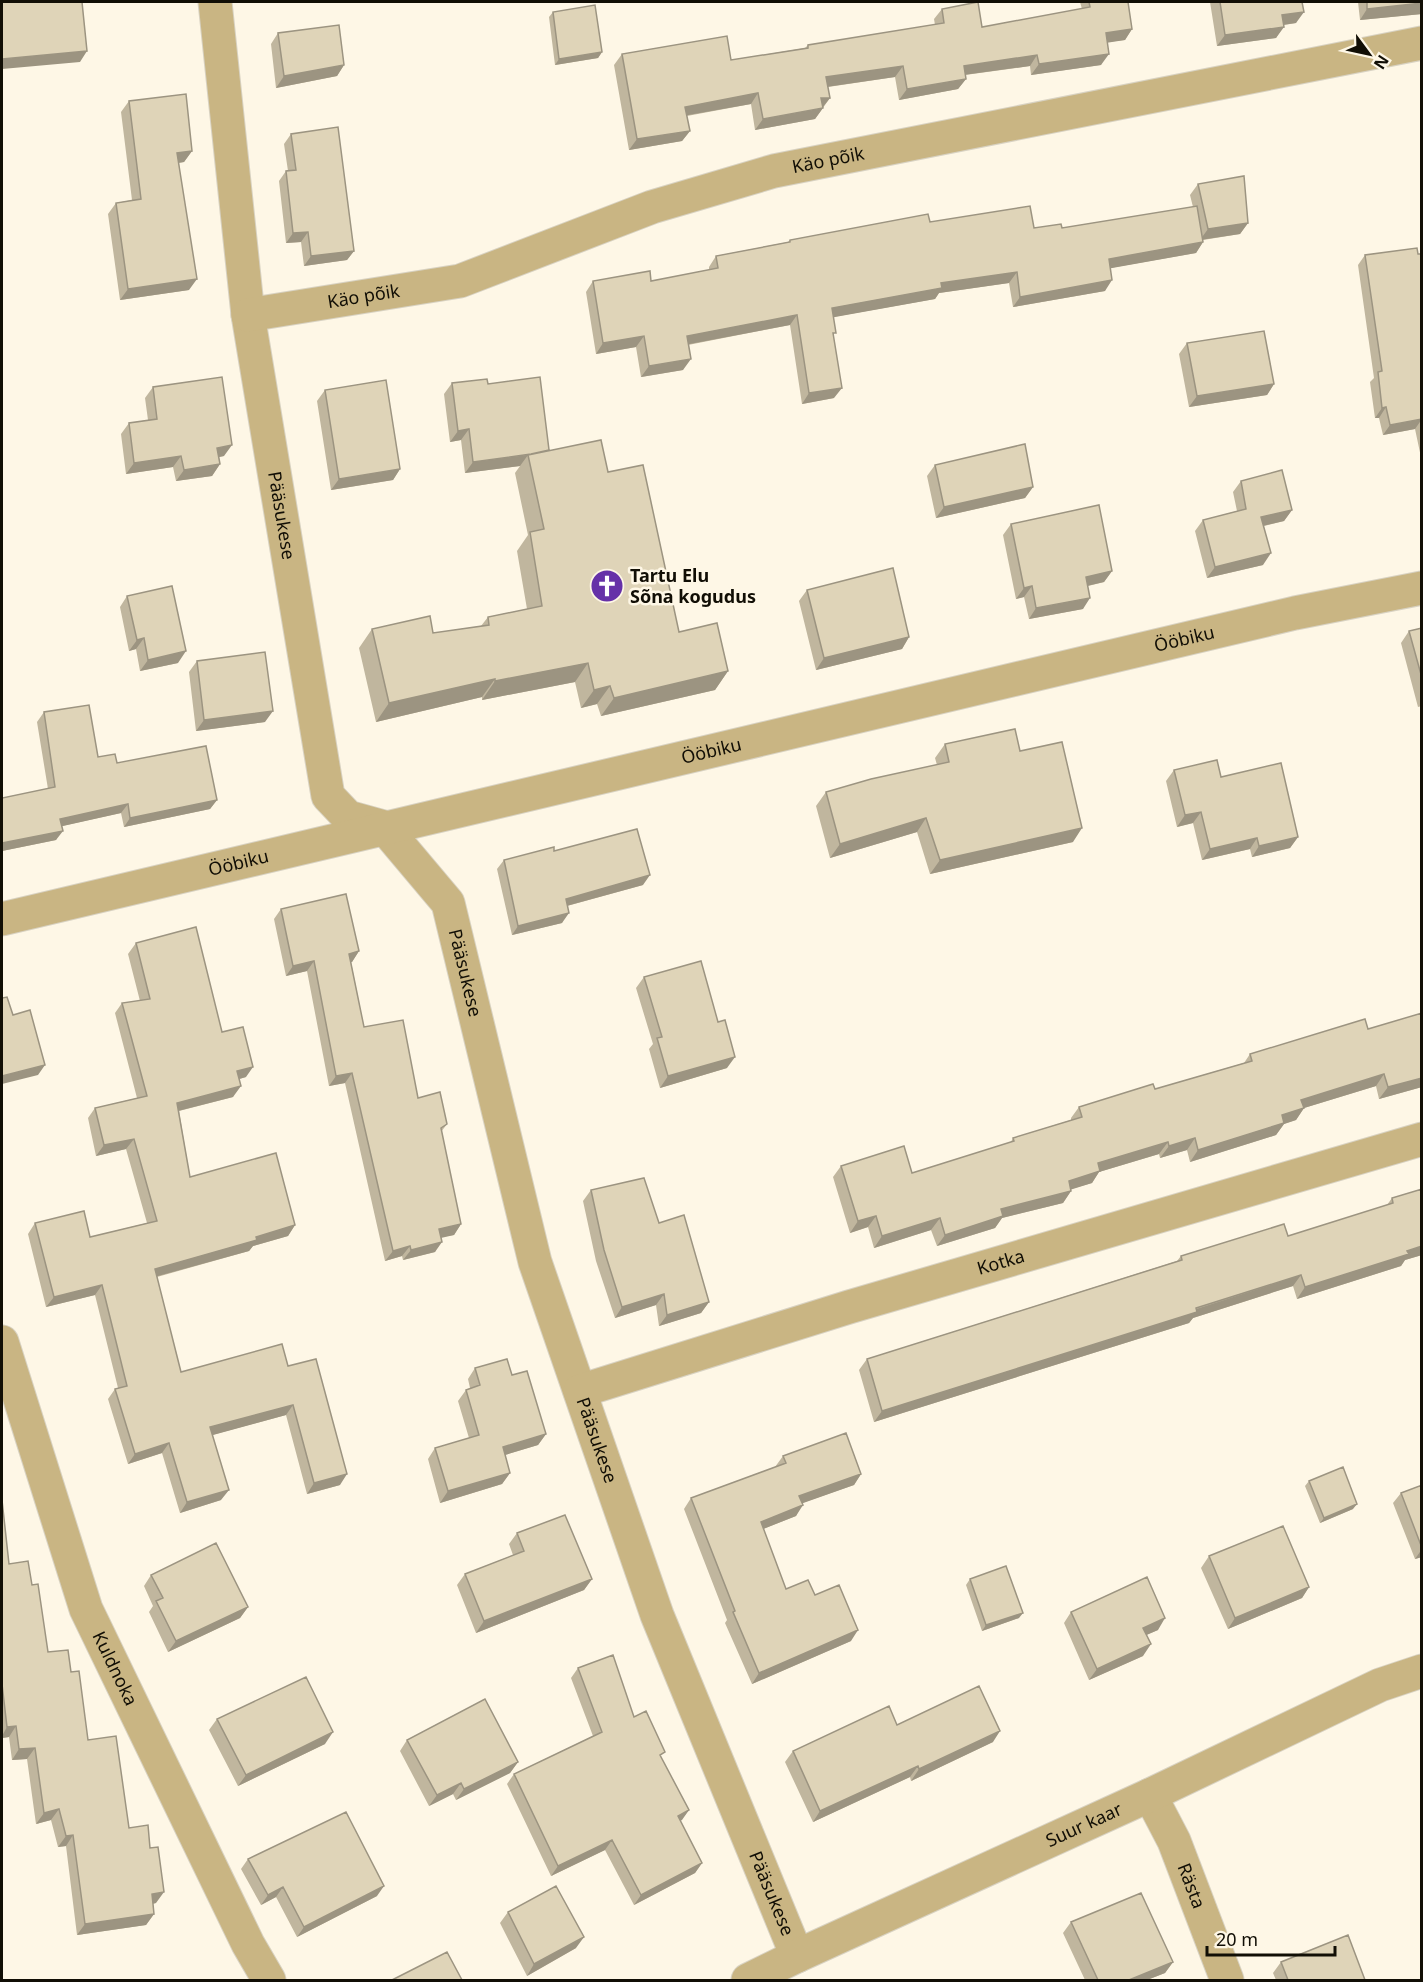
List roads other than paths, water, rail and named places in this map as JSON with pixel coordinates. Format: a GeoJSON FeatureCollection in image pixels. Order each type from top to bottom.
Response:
{"type":"FeatureCollection","features":[{"type":"Feature","properties":{"kind":"street","name":"Pääsukese"},"geometry":{"type":"LineString","coordinates":[[215,2],[248,315],[328,796],[348,817],[384,827],[448,903],[535,1262],[657,1615],[797,1956]]}},
{"type":"Feature","properties":{"kind":"street","name":"Käo põik"},"geometry":{"type":"LineString","coordinates":[[248,315],[460,281],[652,207],[774,171],[1422,43]]}},
{"type":"Feature","properties":{"kind":"street","name":"Ööbiku"},"geometry":{"type":"LineString","coordinates":[[2,919],[1295,613],[1422,588]]}},
{"type":"Feature","properties":{"kind":"street","name":"Kotka"},"geometry":{"type":"LineString","coordinates":[[580,1391],[849,1307],[1422,1139]]}},
{"type":"Feature","properties":{"kind":"street","name":"Kuldnoka"},"geometry":{"type":"LineString","coordinates":[[2,1342],[86,1609],[248,1944],[269,1980]]}},
{"type":"Feature","properties":{"kind":"street","name":"Suur kaar"},"geometry":{"type":"LineString","coordinates":[[748,1980],[1150,1795],[1380,1685],[1422,1671]]}},
{"type":"Feature","properties":{"kind":"street","name":"Rästa"},"geometry":{"type":"LineString","coordinates":[[1150,1795],[1174,1841],[1227,1980]]}},
{"type":"Feature","properties":{"kind":"place","name":"Tartu Elu Sõna kogudus"},"geometry":{"type":"Point","coordinates":[607,586]}}]}
